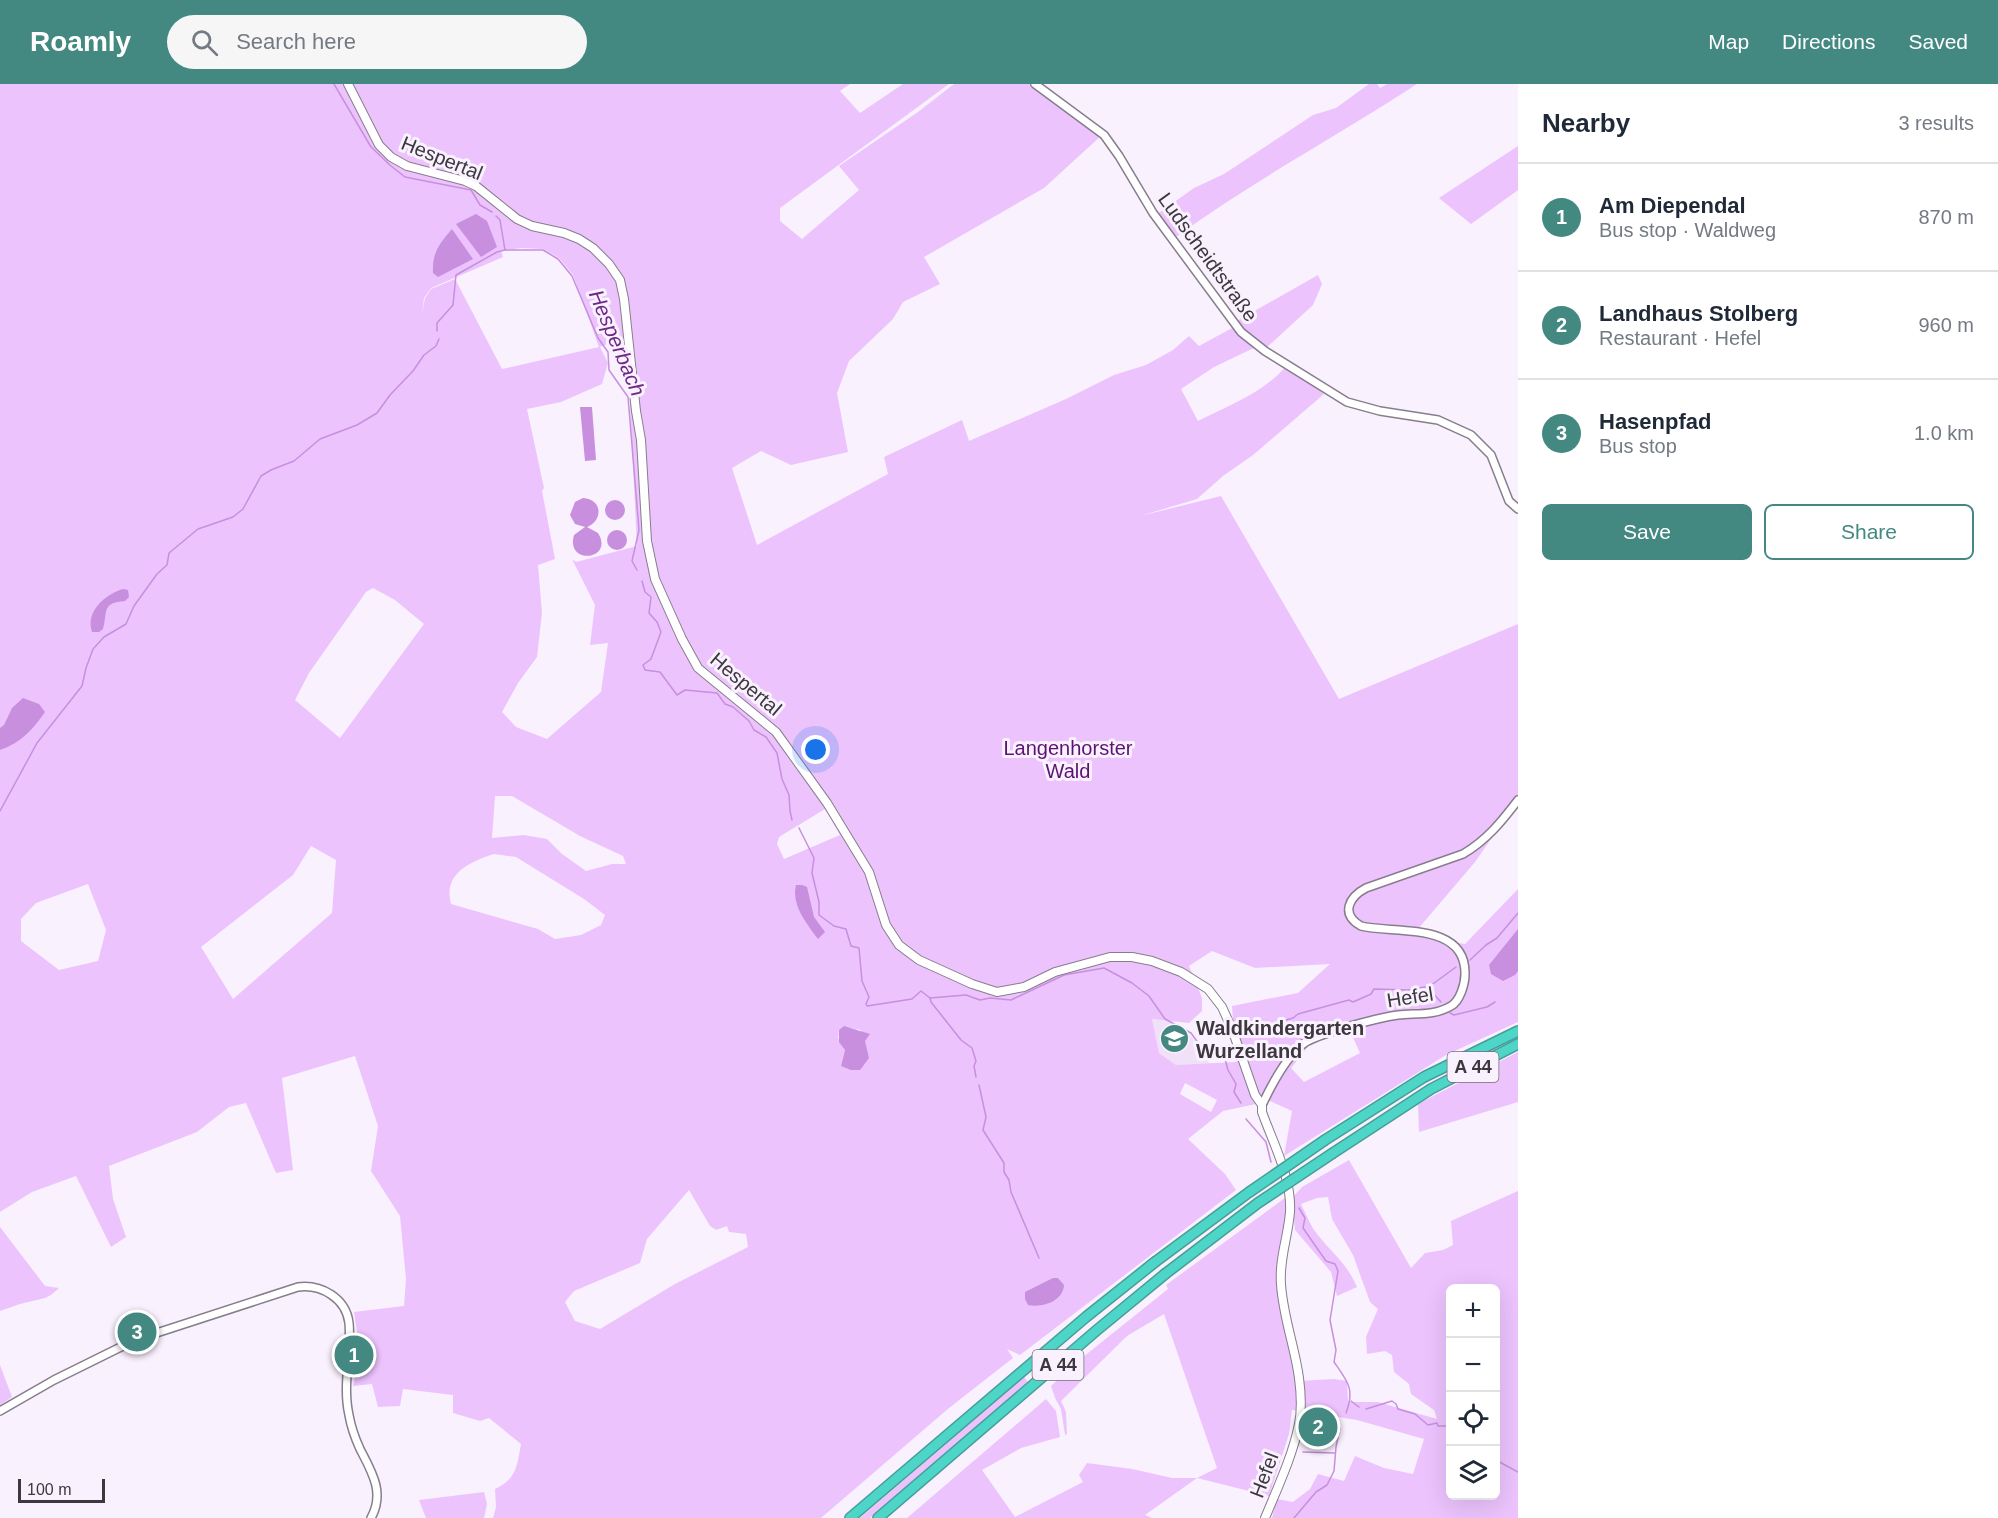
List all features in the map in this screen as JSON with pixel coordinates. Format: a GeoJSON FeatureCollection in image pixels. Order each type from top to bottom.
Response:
{"type":"FeatureCollection","features":[{"type":"Feature","properties":{"kind":"highway","name":"A 44"},"geometry":{"type":"LineString","coordinates":[[850,1518],[1086,1317],[1229,1206],[1325,1140],[1424,1077],[1518,1031]]}},
{"type":"Feature","properties":{"kind":"highway","name":"A 44"},"geometry":{"type":"LineString","coordinates":[[878,1518],[1097,1329],[1258,1203],[1431,1089],[1518,1044]]}},
{"type":"Feature","properties":{"kind":"main road","name":"Hespertal"},"geometry":{"type":"LineString","coordinates":[[348,84],[380,145],[391,157],[407,166],[465,181],[476,186],[517,219],[579,239],[594,248],[620,280],[641,440],[647,541],[655,579],[698,668],[776,732],[827,803],[869,872],[886,925],[899,945],[919,960],[972,984],[997,992],[1024,987],[1055,972],[1110,957],[1132,957],[1152,961],[1182,972],[1208,989],[1222,1007],[1255,1095],[1262,1105]]}},
{"type":"Feature","properties":{"kind":"main road","name":"Hefel"},"geometry":{"type":"LineString","coordinates":[[1262,1105],[1262,1112],[1281,1163],[1289,1195],[1290,1212],[1281,1259],[1281,1285],[1299,1378],[1301,1411],[1297,1434],[1265,1518]]}},
{"type":"Feature","properties":{"kind":"street","name":"Ludscheidtstraße"},"geometry":{"type":"LineString","coordinates":[[1035,84],[1104,135],[1153,213],[1241,332],[1265,351],[1347,402],[1380,411],[1438,420],[1471,435],[1491,455],[1509,501],[1518,509]]}},
{"type":"Feature","properties":{"kind":"street","name":"Hefel"},"geometry":{"type":"LineString","coordinates":[[1262,1105],[1293,1053],[1310,1041],[1396,1015],[1434,1013],[1456,1002],[1465,976],[1464,962],[1456,948],[1441,938],[1425,932],[1361,926],[1349,915],[1350,902],[1353,896],[1366,888],[1463,854],[1473,848],[1493,832],[1518,800]]}},
{"type":"Feature","properties":{"kind":"street"},"geometry":{"type":"LineString","coordinates":[[0,1411],[115,1348],[148,1335],[298,1287],[314,1287],[330,1293],[342,1306],[349,1324],[346,1392],[348,1412],[354,1436],[377,1486],[377,1501],[371,1518]]}},
{"type":"Feature","properties":{"kind":"shaded area"},"geometry":{"type":"Polygon","coordinates":[[[476,214],[487,221],[497,247],[481,257],[456,224],[476,214]]]}},
{"type":"Feature","properties":{"kind":"shaded area"},"geometry":{"type":"Polygon","coordinates":[[[452,229],[473,259],[438,277],[433,273],[435,254],[452,229]]]}},
{"type":"Feature","properties":{"kind":"shaded area"},"geometry":{"type":"Polygon","coordinates":[[[580,407],[592,407],[596,460],[585,461],[580,407]]]}},
{"type":"Feature","properties":{"kind":"shaded area"},"geometry":{"type":"Polygon","coordinates":[[[583,498],[594,502],[599,511],[596,520],[587,527],[598,533],[601,542],[600,549],[596,554],[589,556],[576,552],[573,545],[574,535],[585,527],[575,524],[570,515],[575,502],[583,498]]]}},
{"type":"Feature","properties":{"kind":"shaded area"},"geometry":{"type":"Polygon","coordinates":[[[615,500],[622,503],[625,510],[622,517],[615,520],[608,517],[605,510],[608,503],[615,500]]]}},
{"type":"Feature","properties":{"kind":"shaded area"},"geometry":{"type":"Polygon","coordinates":[[[617,530],[624,533],[627,540],[624,547],[617,550],[610,547],[607,540],[610,533],[617,530]]]}},
{"type":"Feature","properties":{"kind":"shaded area"},"geometry":{"type":"Polygon","coordinates":[[[128,590],[129,597],[125,601],[109,606],[103,629],[99,632],[92,632],[92,617],[98,604],[116,591],[128,590]]]}},
{"type":"Feature","properties":{"kind":"shaded area"},"geometry":{"type":"Polygon","coordinates":[[[23,698],[39,704],[45,712],[26,735],[0,750],[0,728],[4,725],[12,708],[23,698]]]}},
{"type":"Feature","properties":{"kind":"shaded area"},"geometry":{"type":"Polygon","coordinates":[[[796,885],[807,887],[814,917],[825,932],[818,939],[798,907],[796,885]]]}},
{"type":"Feature","properties":{"kind":"shaded area"},"geometry":{"type":"Polygon","coordinates":[[[1518,929],[1518,971],[1503,981],[1491,974],[1489,965],[1518,929]]]}},
{"type":"Feature","properties":{"kind":"shaded area","name":"Waldkindergarten Wurzelland"},"geometry":{"type":"Polygon","coordinates":[[[1152,1019],[1167,1021],[1191,1036],[1210,1064],[1176,1065],[1159,1053],[1152,1019]]]}},
{"type":"Feature","properties":{"kind":"shaded area"},"geometry":{"type":"Polygon","coordinates":[[[844,1026],[870,1034],[865,1041],[869,1058],[860,1070],[851,1070],[841,1066],[845,1050],[839,1042],[839,1030],[844,1026]]]}},
{"type":"Feature","properties":{"kind":"shaded area"},"geometry":{"type":"Polygon","coordinates":[[[1053,1278],[1058,1278],[1064,1285],[1060,1295],[1046,1304],[1028,1305],[1025,1292],[1053,1278]]]}},
{"type":"Feature","properties":{"kind":"green space","name":"Langenhorster Wald"},"geometry":{"type":"Polygon","coordinates":[[[0,84],[850,84],[840,91],[860,113],[903,84],[949,84],[780,208],[780,221],[802,239],[859,190],[839,166],[918,112],[954,84],[1031,84],[1082,118],[1102,135],[1044,188],[924,257],[940,284],[903,302],[893,319],[849,361],[837,393],[848,452],[791,465],[761,451],[732,468],[757,545],[888,474],[884,457],[962,420],[969,441],[1066,399],[1114,375],[1146,365],[1173,350],[1189,336],[1199,346],[1234,327],[1256,347],[1214,367],[1181,389],[1198,421],[1257,391],[1286,366],[1324,394],[1197,499],[1140,516],[1221,496],[1339,699],[1518,624],[1518,800],[1475,862],[1412,936],[1465,944],[1518,889],[1518,1022],[1446,1055],[1284,1156],[1292,1111],[1270,1101],[1223,1111],[1188,1139],[1225,1174],[1236,1190],[1020,1355],[1007,1349],[1013,1358],[949,1408],[821,1518],[493,1518],[496,1507],[495,1489],[508,1481],[515,1471],[521,1444],[489,1418],[480,1421],[453,1413],[453,1395],[403,1389],[400,1406],[378,1407],[372,1384],[353,1386],[360,1353],[354,1312],[404,1306],[406,1279],[400,1216],[371,1171],[378,1126],[355,1056],[282,1078],[293,1170],[276,1173],[246,1103],[229,1107],[197,1132],[109,1166],[113,1199],[126,1237],[111,1247],[76,1176],[32,1192],[0,1212],[0,84]],[[560,235],[580,243],[604,258],[581,241],[560,235]],[[521,248],[501,251],[503,257],[431,288],[424,298],[422,314],[425,298],[431,289],[455,279],[502,369],[599,347],[573,275],[559,258],[543,249],[521,248]],[[617,280],[625,337],[600,347],[608,363],[602,384],[561,402],[527,409],[544,488],[542,491],[555,559],[538,565],[542,613],[537,657],[518,683],[502,712],[516,727],[547,739],[601,692],[608,643],[590,645],[595,605],[572,559],[576,562],[637,546],[625,304],[617,280]],[[373,588],[366,592],[309,673],[295,700],[340,738],[424,624],[395,600],[373,588]],[[495,796],[492,838],[524,835],[547,839],[562,854],[586,871],[612,864],[626,864],[623,856],[580,836],[512,796],[495,796]],[[825,809],[779,837],[777,844],[784,859],[840,835],[825,809]],[[311,846],[293,875],[201,947],[233,999],[332,913],[336,860],[311,846]],[[494,854],[467,865],[454,877],[450,894],[451,904],[538,929],[555,939],[581,935],[601,925],[605,915],[584,899],[516,857],[494,854]],[[88,884],[36,903],[21,919],[21,941],[59,970],[98,961],[106,930],[88,884]],[[1212,951],[1189,966],[1202,998],[1202,1011],[1189,1023],[1152,1019],[1159,1053],[1176,1065],[1236,1062],[1232,1006],[1298,993],[1330,964],[1255,968],[1212,951]],[[844,1027],[839,1030],[838,1038],[845,1050],[841,1066],[869,1058],[861,1030],[844,1027]],[[1350,1031],[1310,1044],[1291,1068],[1304,1082],[1360,1053],[1350,1031]],[[1185,1083],[1180,1094],[1211,1112],[1217,1100],[1185,1083]],[[689,1190],[647,1239],[640,1263],[574,1291],[565,1302],[575,1321],[600,1329],[675,1284],[748,1247],[746,1234],[729,1232],[727,1226],[716,1230],[710,1226],[689,1190]]]}},
{"type":"Feature","properties":{"kind":"green space"},"geometry":{"type":"Polygon","coordinates":[[[1369,84],[1377,84],[1380,88],[1387,84],[1417,84],[1233,198],[1173,239],[1156,215],[1194,188],[1224,174],[1313,115],[1336,108],[1369,84]]]}},
{"type":"Feature","properties":{"kind":"green space"},"geometry":{"type":"Polygon","coordinates":[[[1518,146],[1518,190],[1471,224],[1439,198],[1518,146]]]}},
{"type":"Feature","properties":{"kind":"green space"},"geometry":{"type":"Polygon","coordinates":[[[1318,275],[1322,284],[1313,305],[1265,349],[1235,322],[1318,275]]]}},
{"type":"Feature","properties":{"kind":"green space"},"geometry":{"type":"Polygon","coordinates":[[[1518,1052],[1518,1102],[1419,1132],[1418,1104],[1518,1052]]]}},
{"type":"Feature","properties":{"kind":"green space"},"geometry":{"type":"Polygon","coordinates":[[[1349,1160],[1411,1268],[1425,1253],[1443,1250],[1453,1245],[1451,1221],[1518,1191],[1518,1518],[1272,1518],[1277,1499],[1293,1502],[1310,1489],[1318,1474],[1344,1481],[1355,1456],[1384,1468],[1413,1474],[1424,1439],[1357,1420],[1292,1410],[1289,1434],[1269,1496],[1197,1478],[1217,1468],[1164,1314],[1127,1336],[1061,1401],[1066,1412],[1067,1434],[1065,1435],[1061,1409],[1051,1386],[1073,1365],[1168,1289],[1166,1285],[1289,1195],[1280,1268],[1299,1381],[1334,1379],[1347,1381],[1348,1402],[1378,1402],[1437,1419],[1434,1410],[1411,1394],[1409,1384],[1394,1372],[1392,1355],[1385,1351],[1367,1354],[1366,1337],[1378,1309],[1370,1302],[1353,1255],[1332,1219],[1328,1197],[1301,1204],[1314,1230],[1342,1263],[1357,1287],[1337,1296],[1331,1272],[1295,1230],[1292,1198],[1302,1187],[1349,1160]]]}},
{"type":"Feature","properties":{"kind":"green space"},"geometry":{"type":"Polygon","coordinates":[[[0,1227],[45,1286],[59,1288],[51,1295],[0,1311],[0,1227]]]}},
{"type":"Feature","properties":{"kind":"green space"},"geometry":{"type":"Polygon","coordinates":[[[0,1365],[12,1397],[0,1405],[0,1365]]]}},
{"type":"Feature","properties":{"kind":"green space"},"geometry":{"type":"Polygon","coordinates":[[[1024,1377],[1028,1382],[870,1518],[860,1518],[1024,1377]]]}},
{"type":"Feature","properties":{"kind":"green space"},"geometry":{"type":"Polygon","coordinates":[[[1046,1399],[1056,1411],[1060,1437],[1021,1448],[982,1470],[1015,1517],[1083,1482],[1079,1475],[1087,1463],[1132,1469],[1172,1478],[1197,1478],[1145,1515],[1152,1518],[907,1518],[1046,1399]]]}},
{"type":"Feature","properties":{"kind":"green space"},"geometry":{"type":"Polygon","coordinates":[[[484,1492],[487,1504],[484,1518],[426,1518],[419,1500],[484,1492]]]}},
{"type":"Feature","properties":{"kind":"waterway","name":"Hesperbach"},"geometry":{"type":"LineString","coordinates":[[334,84],[371,147],[391,166],[405,177],[471,190],[480,205],[492,212]]}},
{"type":"Feature","properties":{"kind":"waterway"},"geometry":{"type":"LineString","coordinates":[[437,331],[437,323],[453,305],[456,275],[497,252],[505,250],[500,220],[496,216]]}},
{"type":"Feature","properties":{"kind":"waterway","name":"Hesperbach"},"geometry":{"type":"LineString","coordinates":[[505,250],[543,250],[558,259],[572,276],[598,338],[608,352],[609,370],[628,397],[639,530],[632,561],[637,570]]}},
{"type":"Feature","properties":{"kind":"waterway"},"geometry":{"type":"LineString","coordinates":[[0,811],[37,743],[82,686],[93,649],[104,637],[126,624],[134,606],[157,574],[167,565],[169,553],[198,529],[233,517],[243,509],[261,476],[294,461],[320,439],[357,425],[377,413],[424,355],[436,346],[439,339]]}},
{"type":"Feature","properties":{"kind":"waterway","name":"Hesperbach"},"geometry":{"type":"LineString","coordinates":[[642,581],[645,592],[651,597],[649,613],[657,622],[661,632],[651,659],[643,665],[645,670],[660,672],[677,695],[685,690],[717,693],[725,704],[733,707],[749,721],[754,730],[766,737],[777,753],[782,779],[789,795],[792,820]]}},
{"type":"Feature","properties":{"kind":"waterway","name":"Hesperbach"},"geometry":{"type":"LineString","coordinates":[[799,828],[814,858],[812,873],[819,902],[819,915],[834,926],[846,929],[851,946],[859,948],[862,981],[869,997],[867,1006],[912,999],[921,991],[930,998],[966,995],[980,1000],[990,998],[1011,1000],[1064,975],[1104,968],[1132,983],[1149,996],[1165,1019],[1191,1033],[1204,1051],[1225,1059],[1236,1084],[1234,1092],[1241,1103]]}},
{"type":"Feature","properties":{"kind":"waterway"},"geometry":{"type":"LineString","coordinates":[[1470,960],[1497,938],[1518,913]]}},
{"type":"Feature","properties":{"kind":"waterway"},"geometry":{"type":"LineString","coordinates":[[1244,1037],[1254,1029],[1293,1018],[1298,1014],[1349,1000],[1353,1002],[1371,994],[1374,989],[1408,990],[1430,986],[1456,967]]}},
{"type":"Feature","properties":{"kind":"waterway"},"geometry":{"type":"LineString","coordinates":[[1427,987],[1441,1002]]}},
{"type":"Feature","properties":{"kind":"waterway"},"geometry":{"type":"LineString","coordinates":[[930,998],[961,1040],[972,1048],[976,1061],[974,1066],[976,1077]]}},
{"type":"Feature","properties":{"kind":"waterway"},"geometry":{"type":"LineString","coordinates":[[1450,1013],[1454,1015],[1487,1007],[1495,1002]]}},
{"type":"Feature","properties":{"kind":"waterway"},"geometry":{"type":"LineString","coordinates":[[979,1085],[986,1117],[983,1130],[1004,1163],[1004,1172],[1009,1180],[1011,1192],[1039,1258]]}},
{"type":"Feature","properties":{"kind":"waterway","name":"Hesperbach"},"geometry":{"type":"LineString","coordinates":[[1246,1119],[1266,1142],[1271,1162]]}},
{"type":"Feature","properties":{"kind":"waterway","name":"Hesperbach"},"geometry":{"type":"LineString","coordinates":[[1299,1208],[1305,1218],[1303,1228],[1326,1261],[1335,1264],[1338,1271],[1330,1320],[1336,1350],[1334,1362],[1349,1386],[1350,1398],[1346,1413]]}},
{"type":"Feature","properties":{"kind":"waterway"},"geometry":{"type":"LineString","coordinates":[[1351,1401],[1359,1407]]}},
{"type":"Feature","properties":{"kind":"waterway"},"geometry":{"type":"LineString","coordinates":[[1366,1409],[1392,1401],[1398,1409],[1415,1414],[1428,1425],[1437,1423],[1438,1426],[1446,1426]]}},
{"type":"Feature","properties":{"kind":"waterway","name":"Hesperbach"},"geometry":{"type":"LineString","coordinates":[[1294,1518],[1316,1492],[1327,1485],[1334,1471],[1340,1428]]}},
{"type":"Feature","properties":{"kind":"waterway"},"geometry":{"type":"LineString","coordinates":[[1303,1452],[1335,1453]]}},
{"type":"Feature","properties":{"kind":"waterway"},"geometry":{"type":"LineString","coordinates":[[1261,1465],[1279,1458]]}},
{"type":"Feature","properties":{"kind":"waterway"},"geometry":{"type":"LineString","coordinates":[[1500,1462],[1518,1472]]}},
{"type":"Feature","properties":{"kind":"place","name":"Waldkindergarten Wurzelland"},"geometry":{"type":"Point","coordinates":[1175,1039]}},
{"type":"Feature","properties":{"kind":"place","name":"Hasenpfad"},"geometry":{"type":"Point","coordinates":[137,1332]}},
{"type":"Feature","properties":{"kind":"place","name":"Am Diependal"},"geometry":{"type":"Point","coordinates":[354,1355]}},
{"type":"Feature","properties":{"kind":"place","name":"Landhaus Stolberg"},"geometry":{"type":"Point","coordinates":[1318,1427]}}]}
